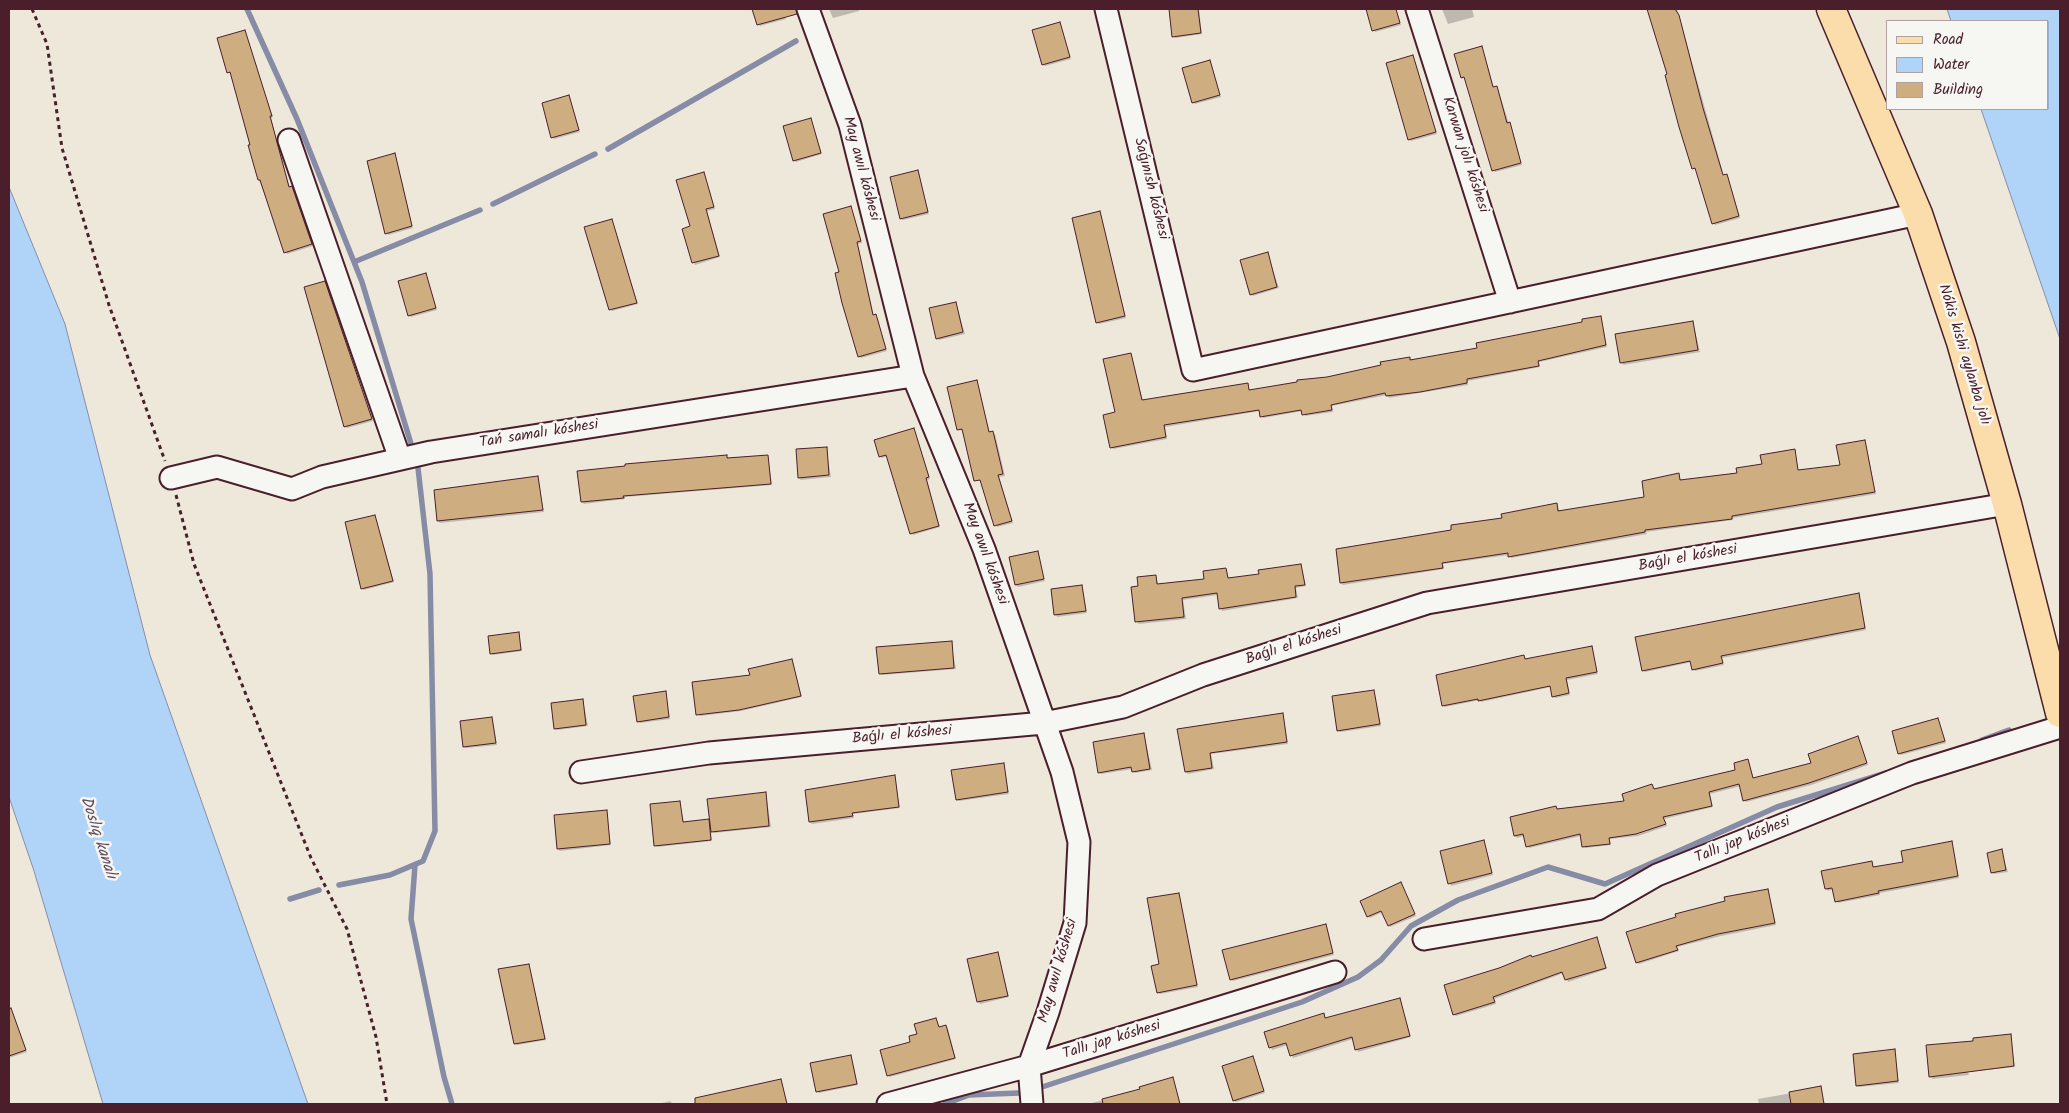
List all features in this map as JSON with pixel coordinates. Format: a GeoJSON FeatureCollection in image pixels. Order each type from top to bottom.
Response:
{"type":"FeatureCollection","features":[{"type":"Feature","properties":{"kind":"main road","name":"Nókis kishi aylanba jolı"},"geometry":{"type":"LineString","coordinates":[[1831,9],[1918,214],[1961,342],[2007,504],[2060,713]]}},
{"type":"Feature","properties":{"kind":"street","name":"May awıl kóshesi"},"geometry":{"type":"LineString","coordinates":[[808,9],[850,125],[913,376],[984,549],[1062,772],[1079,842],[1075,923],[1048,1012],[1028,1066],[1032,1104]]}},
{"type":"Feature","properties":{"kind":"street","name":"Saǵınısh kóshesi"},"geometry":{"type":"LineString","coordinates":[[1106,9],[1193,370],[1510,302]]}},
{"type":"Feature","properties":{"kind":"street","name":"Karwan jolı kóshesi"},"geometry":{"type":"LineString","coordinates":[[1417,9],[1510,302]]}},
{"type":"Feature","properties":{"kind":"street"},"geometry":{"type":"LineString","coordinates":[[289,140],[400,459]]}},
{"type":"Feature","properties":{"kind":"street"},"geometry":{"type":"LineString","coordinates":[[1510,302],[1918,214]]}},
{"type":"Feature","properties":{"kind":"street","name":"Tań samalı kóshesi"},"geometry":{"type":"LineString","coordinates":[[171,478],[217,468],[292,489],[322,477],[441,450],[913,376]]}},
{"type":"Feature","properties":{"kind":"street","name":"Baǵlı el kóshesi"},"geometry":{"type":"LineString","coordinates":[[581,772],[709,753],[1044,723],[1123,706],[1203,675],[1427,603],[2007,504]]}},
{"type":"Feature","properties":{"kind":"street","name":"Tallı jap kóshesi"},"geometry":{"type":"LineString","coordinates":[[1424,939],[1598,909],[1657,875],[1912,773],[2060,727]]}},
{"type":"Feature","properties":{"kind":"street","name":"Tallı jap kóshesi"},"geometry":{"type":"LineString","coordinates":[[888,1104],[1028,1066],[1334,972]]}},
{"type":"Feature","properties":{"kind":"path"},"geometry":{"type":"LineString","coordinates":[[32,9],[47,44],[62,148],[109,305],[171,478],[194,564],[311,858],[347,929],[376,1037],[387,1104]]}},
{"type":"Feature","properties":{"kind":"water"},"geometry":{"type":"Polygon","coordinates":[[[1947,9],[2060,9],[2060,339],[1981,110],[2049,110],[2049,20],[1951,20],[1947,9]]]}},
{"type":"Feature","properties":{"kind":"water","name":"Doslıq kanalı"},"geometry":{"type":"Polygon","coordinates":[[[9,187],[65,324],[150,655],[308,1104],[103,1104],[34,871],[9,797],[9,187]]]}},
{"type":"Feature","properties":{"kind":"building"},"geometry":{"type":"Polygon","coordinates":[[[752,9],[796,9],[797,14],[757,25],[752,9]]]}},
{"type":"Feature","properties":{"kind":"building"},"geometry":{"type":"Polygon","coordinates":[[[1169,9],[1198,9],[1201,33],[1172,37],[1169,9]]]}},
{"type":"Feature","properties":{"kind":"building"},"geometry":{"type":"Polygon","coordinates":[[[1366,9],[1396,9],[1400,23],[1372,31],[1366,9]]]}},
{"type":"Feature","properties":{"kind":"building"},"geometry":{"type":"Polygon","coordinates":[[[1647,9],[1675,9],[1679,15],[1703,108],[1723,175],[1727,174],[1739,216],[1712,224],[1695,168],[1692,169],[1679,127],[1665,75],[1667,74],[1647,9]]]}},
{"type":"Feature","properties":{"kind":"building"},"geometry":{"type":"Polygon","coordinates":[[[1060,22],[1070,57],[1042,65],[1032,30],[1060,22]]]}},
{"type":"Feature","properties":{"kind":"building"},"geometry":{"type":"Polygon","coordinates":[[[245,30],[272,116],[270,116],[289,187],[292,186],[312,244],[284,253],[260,180],[258,180],[230,72],[227,73],[217,38],[245,30]]]}},
{"type":"Feature","properties":{"kind":"building"},"geometry":{"type":"Polygon","coordinates":[[[1482,46],[1493,87],[1497,86],[1507,123],[1510,122],[1521,163],[1492,171],[1464,77],[1461,78],[1454,54],[1482,46]]]}},
{"type":"Feature","properties":{"kind":"building"},"geometry":{"type":"Polygon","coordinates":[[[1413,55],[1436,132],[1408,140],[1386,63],[1413,55]]]}},
{"type":"Feature","properties":{"kind":"building"},"geometry":{"type":"Polygon","coordinates":[[[1210,60],[1220,95],[1192,103],[1182,68],[1210,60]]]}},
{"type":"Feature","properties":{"kind":"building"},"geometry":{"type":"Polygon","coordinates":[[[569,95],[579,130],[551,138],[542,103],[569,95]]]}},
{"type":"Feature","properties":{"kind":"building"},"geometry":{"type":"Polygon","coordinates":[[[811,118],[821,153],[793,161],[783,126],[811,118]]]}},
{"type":"Feature","properties":{"kind":"building"},"geometry":{"type":"Polygon","coordinates":[[[395,153],[412,226],[385,234],[367,161],[395,153]]]}},
{"type":"Feature","properties":{"kind":"building"},"geometry":{"type":"Polygon","coordinates":[[[918,170],[928,212],[900,219],[890,177],[918,170]]]}},
{"type":"Feature","properties":{"kind":"building"},"geometry":{"type":"Polygon","coordinates":[[[704,172],[714,207],[706,209],[719,256],[692,263],[682,229],[690,226],[676,180],[704,172]]]}},
{"type":"Feature","properties":{"kind":"building"},"geometry":{"type":"Polygon","coordinates":[[[851,206],[861,241],[857,242],[873,315],[876,314],[886,349],[858,357],[842,303],[835,273],[839,272],[823,214],[851,206]]]}},
{"type":"Feature","properties":{"kind":"building"},"geometry":{"type":"Polygon","coordinates":[[[1100,211],[1125,316],[1096,323],[1072,218],[1100,211]]]}},
{"type":"Feature","properties":{"kind":"building"},"geometry":{"type":"Polygon","coordinates":[[[612,219],[637,303],[609,310],[584,227],[612,219]]]}},
{"type":"Feature","properties":{"kind":"building"},"geometry":{"type":"Polygon","coordinates":[[[1268,252],[1277,287],[1250,295],[1240,260],[1268,252]]]}},
{"type":"Feature","properties":{"kind":"building"},"geometry":{"type":"Polygon","coordinates":[[[426,273],[436,308],[408,316],[398,281],[426,273]]]}},
{"type":"Feature","properties":{"kind":"building"},"geometry":{"type":"Polygon","coordinates":[[[325,281],[372,419],[344,427],[304,287],[325,281]]]}},
{"type":"Feature","properties":{"kind":"building"},"geometry":{"type":"Polygon","coordinates":[[[956,302],[963,332],[936,339],[929,308],[956,302]]]}},
{"type":"Feature","properties":{"kind":"building"},"geometry":{"type":"Polygon","coordinates":[[[1601,316],[1606,345],[1538,361],[1539,366],[1467,379],[1467,383],[1420,392],[1386,396],[1385,393],[1331,405],[1332,410],[1302,415],[1301,410],[1260,417],[1259,410],[1164,425],[1166,437],[1110,448],[1103,415],[1115,412],[1103,359],[1131,353],[1142,400],[1248,383],[1249,390],[1297,382],[1297,380],[1327,377],[1381,365],[1380,362],[1410,357],[1410,360],[1477,348],[1476,343],[1582,322],[1582,319],[1601,316]]]}},
{"type":"Feature","properties":{"kind":"building"},"geometry":{"type":"Polygon","coordinates":[[[1693,321],[1698,350],[1620,363],[1615,334],[1693,321]]]}},
{"type":"Feature","properties":{"kind":"building"},"geometry":{"type":"Polygon","coordinates":[[[977,380],[989,432],[993,431],[1003,474],[998,475],[1012,521],[994,526],[980,480],[974,481],[962,429],[957,430],[947,387],[977,380]]]}},
{"type":"Feature","properties":{"kind":"building"},"geometry":{"type":"Polygon","coordinates":[[[914,428],[929,477],[926,478],[939,526],[910,534],[886,455],[879,457],[874,440],[914,428]]]}},
{"type":"Feature","properties":{"kind":"building"},"geometry":{"type":"Polygon","coordinates":[[[1865,440],[1875,492],[1732,516],[1732,519],[1645,530],[1645,532],[1508,557],[1508,553],[1442,563],[1443,568],[1340,583],[1336,549],[1451,530],[1451,525],[1502,518],[1501,514],[1557,503],[1558,511],[1644,497],[1642,481],[1679,473],[1680,480],[1737,473],[1736,468],[1762,464],[1760,455],[1795,449],[1798,470],[1840,465],[1836,445],[1865,440]]]}},
{"type":"Feature","properties":{"kind":"building"},"geometry":{"type":"Polygon","coordinates":[[[827,447],[829,475],[798,478],[796,449],[827,447]]]}},
{"type":"Feature","properties":{"kind":"building"},"geometry":{"type":"Polygon","coordinates":[[[727,455],[727,458],[768,455],[771,484],[623,496],[624,498],[581,502],[577,471],[625,466],[625,464],[727,455]]]}},
{"type":"Feature","properties":{"kind":"building"},"geometry":{"type":"Polygon","coordinates":[[[538,476],[543,510],[437,521],[434,490],[538,476]]]}},
{"type":"Feature","properties":{"kind":"building"},"geometry":{"type":"Polygon","coordinates":[[[375,515],[393,581],[361,589],[345,522],[375,515]]]}},
{"type":"Feature","properties":{"kind":"building"},"geometry":{"type":"Polygon","coordinates":[[[1038,551],[1044,579],[1015,585],[1009,557],[1038,551]]]}},
{"type":"Feature","properties":{"kind":"building"},"geometry":{"type":"Polygon","coordinates":[[[1301,564],[1305,585],[1295,586],[1296,597],[1219,609],[1217,593],[1182,598],[1184,617],[1135,622],[1131,587],[1138,586],[1137,577],[1156,575],[1157,584],[1204,579],[1203,571],[1226,568],[1228,578],[1259,574],[1258,570],[1301,564]]]}},
{"type":"Feature","properties":{"kind":"building"},"geometry":{"type":"Polygon","coordinates":[[[1082,585],[1086,611],[1054,615],[1051,589],[1082,585]]]}},
{"type":"Feature","properties":{"kind":"building"},"geometry":{"type":"Polygon","coordinates":[[[1859,593],[1865,628],[1721,656],[1723,663],[1692,670],[1690,661],[1642,671],[1635,637],[1859,593]]]}},
{"type":"Feature","properties":{"kind":"building"},"geometry":{"type":"Polygon","coordinates":[[[519,632],[521,650],[490,654],[488,636],[519,632]]]}},
{"type":"Feature","properties":{"kind":"building"},"geometry":{"type":"Polygon","coordinates":[[[952,641],[954,668],[879,674],[876,647],[952,641]]]}},
{"type":"Feature","properties":{"kind":"building"},"geometry":{"type":"Polygon","coordinates":[[[1592,646],[1597,672],[1566,678],[1569,693],[1552,697],[1550,686],[1478,701],[1478,699],[1442,706],[1436,675],[1524,655],[1525,659],[1592,646]]]}},
{"type":"Feature","properties":{"kind":"building"},"geometry":{"type":"Polygon","coordinates":[[[792,659],[801,696],[739,710],[696,715],[692,682],[750,675],[748,669],[792,659]]]}},
{"type":"Feature","properties":{"kind":"building"},"geometry":{"type":"Polygon","coordinates":[[[1374,690],[1380,724],[1337,731],[1332,696],[1374,690]]]}},
{"type":"Feature","properties":{"kind":"building"},"geometry":{"type":"Polygon","coordinates":[[[666,691],[669,717],[637,722],[633,696],[666,691]]]}},
{"type":"Feature","properties":{"kind":"building"},"geometry":{"type":"Polygon","coordinates":[[[583,699],[586,725],[554,729],[551,703],[583,699]]]}},
{"type":"Feature","properties":{"kind":"building"},"geometry":{"type":"Polygon","coordinates":[[[1283,713],[1287,742],[1210,753],[1212,768],[1185,772],[1177,729],[1283,713]]]}},
{"type":"Feature","properties":{"kind":"building"},"geometry":{"type":"Polygon","coordinates":[[[492,717],[496,743],[463,747],[460,721],[492,717]]]}},
{"type":"Feature","properties":{"kind":"building"},"geometry":{"type":"Polygon","coordinates":[[[1938,718],[1945,741],[1898,754],[1892,731],[1938,718]]]}},
{"type":"Feature","properties":{"kind":"building"},"geometry":{"type":"Polygon","coordinates":[[[1144,733],[1150,769],[1132,772],[1131,767],[1098,773],[1093,742],[1144,733]]]}},
{"type":"Feature","properties":{"kind":"building"},"geometry":{"type":"Polygon","coordinates":[[[1858,736],[1867,763],[1809,783],[1743,801],[1739,784],[1709,792],[1712,806],[1663,817],[1666,824],[1636,834],[1609,838],[1610,844],[1582,847],[1580,834],[1526,847],[1523,834],[1514,836],[1510,817],[1556,806],[1557,809],[1624,801],[1622,794],[1652,784],[1654,789],[1735,770],[1734,763],[1748,759],[1753,778],[1811,763],[1808,754],[1858,736]]]}},
{"type":"Feature","properties":{"kind":"building"},"geometry":{"type":"Polygon","coordinates":[[[1004,763],[1008,792],[956,800],[951,770],[1004,763]]]}},
{"type":"Feature","properties":{"kind":"building"},"geometry":{"type":"Polygon","coordinates":[[[895,775],[899,807],[852,813],[853,816],[809,822],[805,790],[895,775]]]}},
{"type":"Feature","properties":{"kind":"building"},"geometry":{"type":"Polygon","coordinates":[[[766,792],[769,826],[711,832],[707,799],[766,792]]]}},
{"type":"Feature","properties":{"kind":"building"},"geometry":{"type":"Polygon","coordinates":[[[680,801],[683,822],[709,819],[711,840],[654,846],[650,804],[680,801]]]}},
{"type":"Feature","properties":{"kind":"building"},"geometry":{"type":"Polygon","coordinates":[[[607,810],[610,844],[557,849],[554,815],[607,810]]]}},
{"type":"Feature","properties":{"kind":"building"},"geometry":{"type":"Polygon","coordinates":[[[1484,840],[1492,873],[1448,884],[1440,851],[1484,840]]]}},
{"type":"Feature","properties":{"kind":"building"},"geometry":{"type":"Polygon","coordinates":[[[1952,841],[1958,876],[1878,891],[1879,893],[1835,902],[1832,888],[1825,889],[1821,871],[1872,861],[1873,867],[1903,862],[1901,851],[1952,841]]]}},
{"type":"Feature","properties":{"kind":"building"},"geometry":{"type":"Polygon","coordinates":[[[2002,849],[2006,870],[1991,873],[1987,853],[2002,849]]]}},
{"type":"Feature","properties":{"kind":"building"},"geometry":{"type":"Polygon","coordinates":[[[1401,882],[1415,914],[1388,926],[1381,911],[1367,917],[1360,901],[1401,882]]]}},
{"type":"Feature","properties":{"kind":"building"},"geometry":{"type":"Polygon","coordinates":[[[1768,889],[1775,923],[1718,934],[1676,946],[1678,950],[1636,963],[1626,932],[1676,917],[1675,914],[1725,901],[1724,897],[1768,889]]]}},
{"type":"Feature","properties":{"kind":"building"},"geometry":{"type":"Polygon","coordinates":[[[1179,893],[1197,985],[1157,993],[1151,966],[1159,964],[1147,898],[1179,893]]]}},
{"type":"Feature","properties":{"kind":"building"},"geometry":{"type":"Polygon","coordinates":[[[1326,924],[1333,953],[1230,980],[1222,950],[1326,924]]]}},
{"type":"Feature","properties":{"kind":"building"},"geometry":{"type":"Polygon","coordinates":[[[1597,937],[1606,968],[1565,980],[1562,972],[1493,997],[1495,1002],[1453,1015],[1444,985],[1499,968],[1531,955],[1532,957],[1597,937]]]}},
{"type":"Feature","properties":{"kind":"building"},"geometry":{"type":"Polygon","coordinates":[[[998,952],[1008,996],[977,1002],[967,959],[998,952]]]}},
{"type":"Feature","properties":{"kind":"building"},"geometry":{"type":"Polygon","coordinates":[[[529,964],[545,1039],[514,1044],[498,969],[529,964]]]}},
{"type":"Feature","properties":{"kind":"building"},"geometry":{"type":"Polygon","coordinates":[[[1400,998],[1410,1036],[1355,1050],[1352,1037],[1290,1056],[1286,1043],[1269,1048],[1264,1032],[1324,1013],[1325,1018],[1400,998]]]}},
{"type":"Feature","properties":{"kind":"building"},"geometry":{"type":"Polygon","coordinates":[[[11,1008],[26,1050],[9,1056],[9,1009],[11,1008]]]}},
{"type":"Feature","properties":{"kind":"building"},"geometry":{"type":"Polygon","coordinates":[[[936,1018],[939,1027],[946,1025],[955,1058],[887,1076],[880,1050],[910,1042],[909,1036],[917,1034],[914,1024],[936,1018]]]}},
{"type":"Feature","properties":{"kind":"building"},"geometry":{"type":"Polygon","coordinates":[[[2011,1034],[2014,1066],[1929,1077],[1926,1045],[1973,1041],[1973,1038],[2011,1034]]]}},
{"type":"Feature","properties":{"kind":"building"},"geometry":{"type":"Polygon","coordinates":[[[1895,1049],[1898,1081],[1856,1086],[1853,1054],[1895,1049]]]}},
{"type":"Feature","properties":{"kind":"building"},"geometry":{"type":"Polygon","coordinates":[[[851,1055],[857,1084],[816,1092],[810,1063],[851,1055]]]}},
{"type":"Feature","properties":{"kind":"building"},"geometry":{"type":"Polygon","coordinates":[[[1253,1056],[1264,1091],[1233,1101],[1222,1066],[1253,1056]]]}},
{"type":"Feature","properties":{"kind":"building"},"geometry":{"type":"Polygon","coordinates":[[[1173,1077],[1180,1104],[1103,1104],[1102,1099],[1140,1089],[1139,1087],[1173,1077]]]}},
{"type":"Feature","properties":{"kind":"building"},"geometry":{"type":"Polygon","coordinates":[[[781,1079],[787,1104],[695,1104],[695,1098],[781,1079]]]}},
{"type":"Feature","properties":{"kind":"building"},"geometry":{"type":"Polygon","coordinates":[[[1821,1086],[1824,1104],[1791,1104],[1789,1092],[1821,1086]]]}},
{"type":"Feature","properties":{"kind":"waterway"},"geometry":{"type":"LineString","coordinates":[[247,9],[297,119],[362,282],[412,447]]}},
{"type":"Feature","properties":{"kind":"waterway"},"geometry":{"type":"LineString","coordinates":[[608,149],[796,41]]}},
{"type":"Feature","properties":{"kind":"waterway"},"geometry":{"type":"LineString","coordinates":[[493,204],[595,154]]}},
{"type":"Feature","properties":{"kind":"waterway"},"geometry":{"type":"LineString","coordinates":[[354,262],[480,210]]}},
{"type":"Feature","properties":{"kind":"waterway"},"geometry":{"type":"LineString","coordinates":[[339,885],[390,875],[423,861],[435,831],[430,574],[418,468]]}},
{"type":"Feature","properties":{"kind":"waterway"},"geometry":{"type":"LineString","coordinates":[[1982,740],[2009,730]]}},
{"type":"Feature","properties":{"kind":"waterway"},"geometry":{"type":"LineString","coordinates":[[1042,1087],[1302,1002],[1358,977],[1381,960],[1411,926],[1458,900],[1548,867],[1605,884],[1777,807],[1886,773]]}},
{"type":"Feature","properties":{"kind":"waterway"},"geometry":{"type":"LineString","coordinates":[[415,865],[411,919],[444,1077],[452,1104]]}},
{"type":"Feature","properties":{"kind":"waterway"},"geometry":{"type":"LineString","coordinates":[[290,899],[319,890]]}},
{"type":"Feature","properties":{"kind":"waterway"},"geometry":{"type":"LineString","coordinates":[[945,1104],[969,1095],[1019,1093]]}}]}
